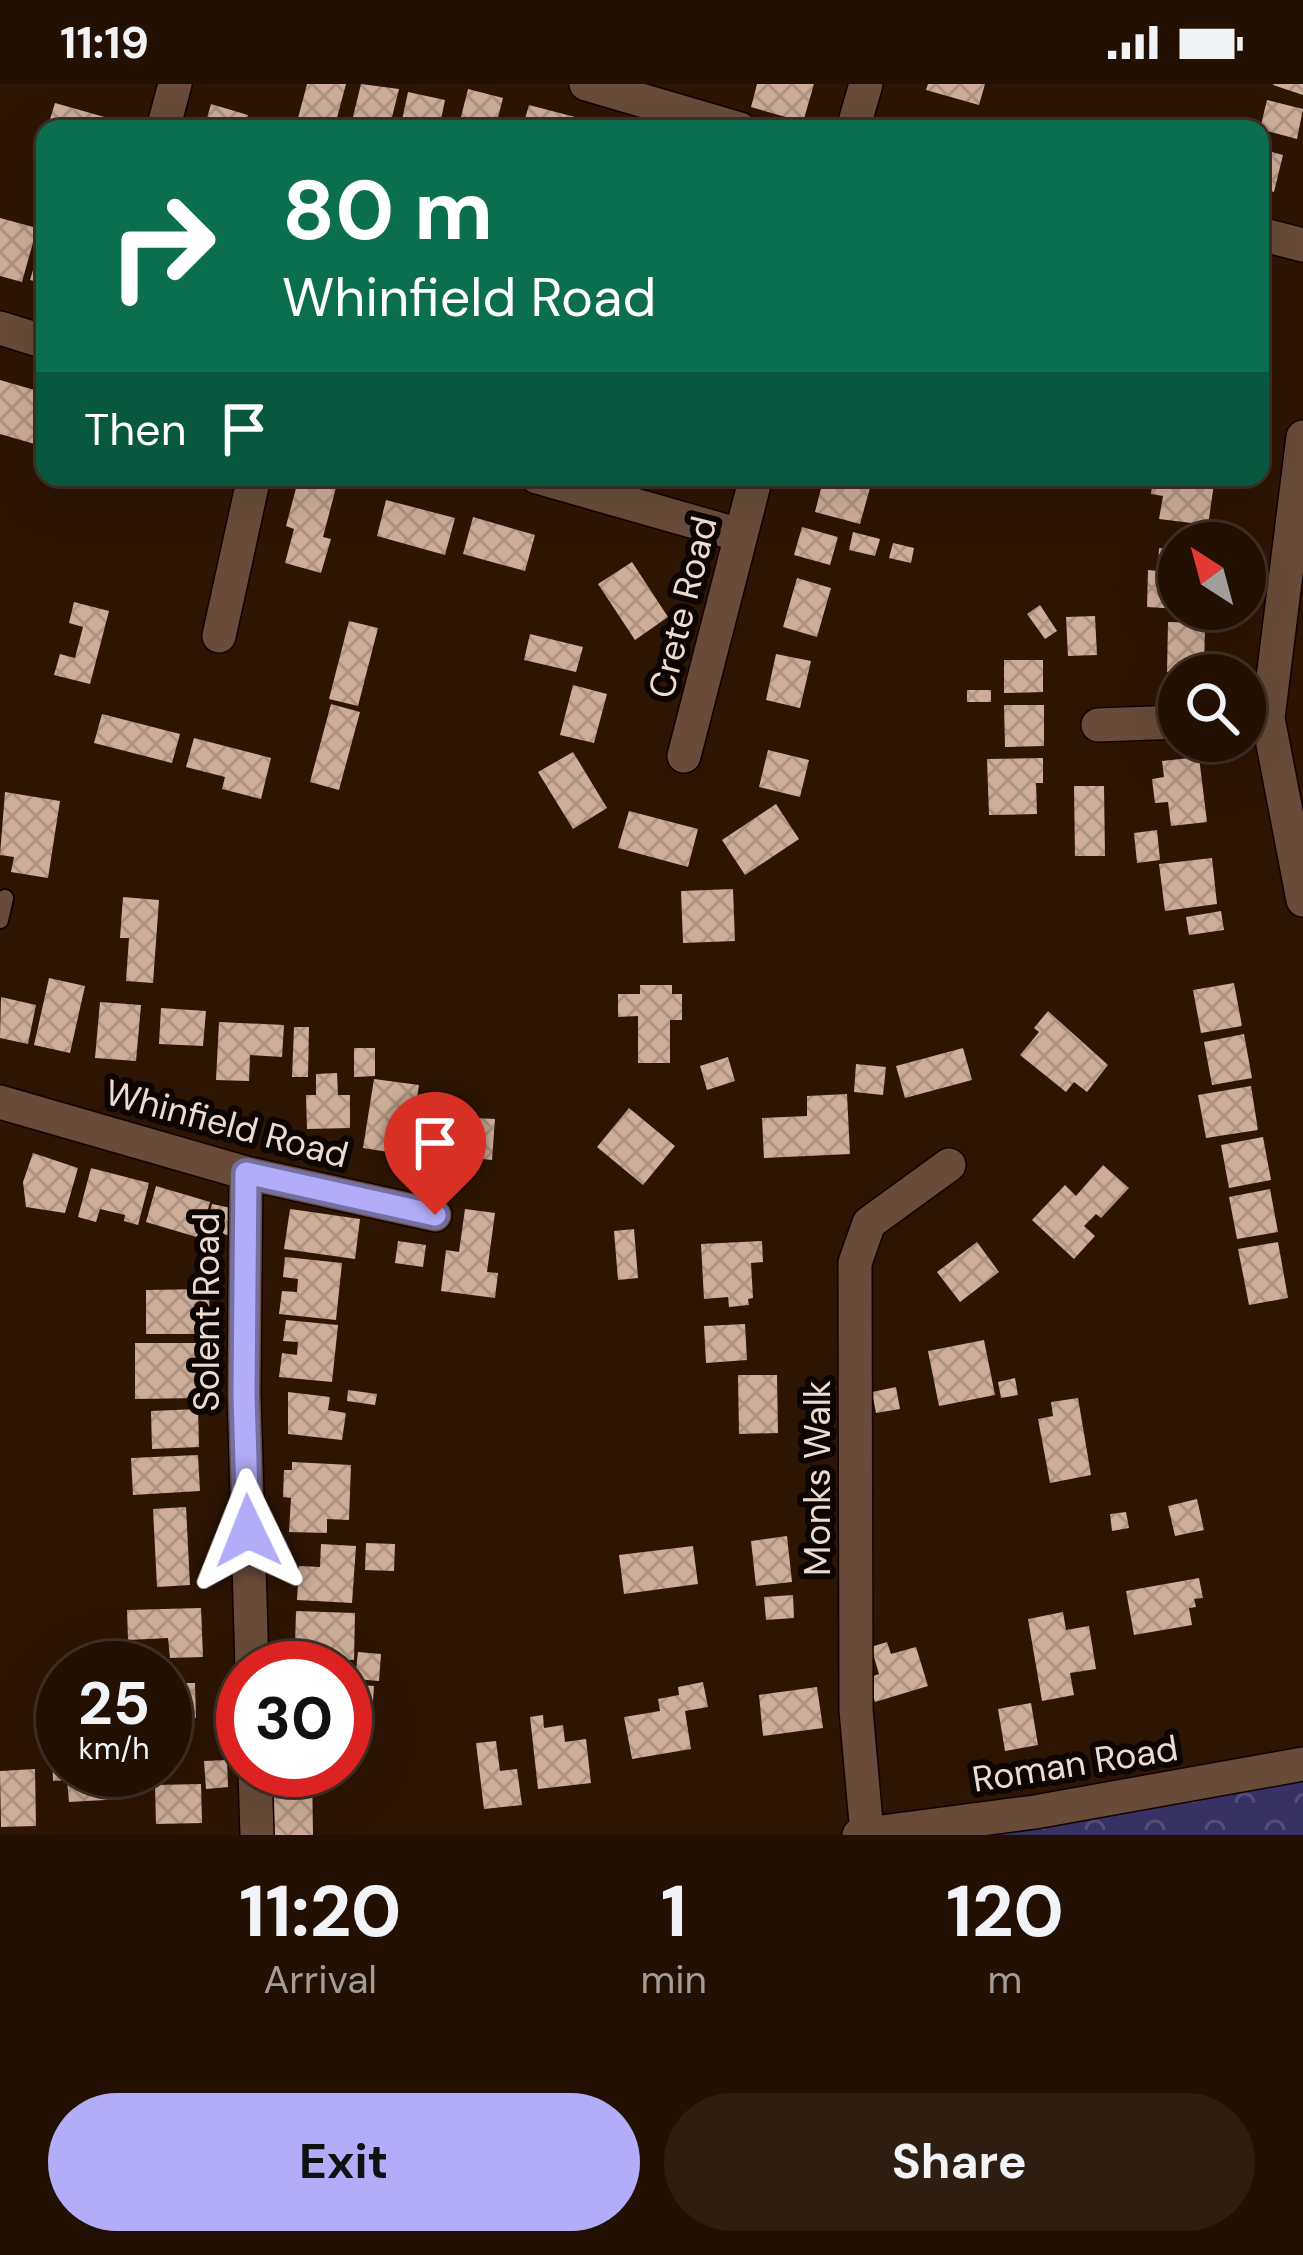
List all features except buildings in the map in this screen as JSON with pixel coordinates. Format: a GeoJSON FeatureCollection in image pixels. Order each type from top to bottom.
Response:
{"type":"FeatureCollection","features":[{"type":"Feature","properties":{"kind":"street"},"geometry":{"type":"LineString","coordinates":[[165,120],[175,84]]}},
{"type":"Feature","properties":{"kind":"street"},"geometry":{"type":"LineString","coordinates":[[586,84],[709,120]]}},
{"type":"Feature","properties":{"kind":"street"},"geometry":{"type":"LineString","coordinates":[[856,120],[866,84]]}},
{"type":"Feature","properties":{"kind":"street"},"geometry":{"type":"LineString","coordinates":[[1269,236],[1303,245]]}},
{"type":"Feature","properties":{"kind":"street"},"geometry":{"type":"LineString","coordinates":[[0,328],[36,339]]}},
{"type":"Feature","properties":{"kind":"street"},"geometry":{"type":"LineString","coordinates":[[1266,663],[1303,437]]}},
{"type":"Feature","properties":{"kind":"street"},"geometry":{"type":"LineString","coordinates":[[219,636],[252,486]]}},
{"type":"Feature","properties":{"kind":"street"},"geometry":{"type":"LineString","coordinates":[[568,486],[740,535]]}},
{"type":"Feature","properties":{"kind":"street","name":"Crete Road"},"geometry":{"type":"LineString","coordinates":[[684,756],[754,486]]}},
{"type":"Feature","properties":{"kind":"street"},"geometry":{"type":"LineString","coordinates":[[1098,725],[1158,723]]}},
{"type":"Feature","properties":{"kind":"street"},"geometry":{"type":"LineString","coordinates":[[1266,753],[1303,899]]}},
{"type":"Feature","properties":{"kind":"street","name":"Whinfield Road"},"geometry":{"type":"LineString","coordinates":[[0,1102],[246,1173],[435,1215]]}},
{"type":"Feature","properties":{"kind":"street","name":"Monks Walk"},"geometry":{"type":"LineString","coordinates":[[863,1834],[856,1710],[855,1263],[869,1223],[950,1165]]}},
{"type":"Feature","properties":{"kind":"street","name":"Solent Road"},"geometry":{"type":"LineString","coordinates":[[246,1173],[244,1394],[251,1641]]}},
{"type":"Feature","properties":{"kind":"street","name":"Roman Road"},"geometry":{"type":"LineString","coordinates":[[863,1834],[1035,1812],[1303,1764]]}},
{"type":"Feature","properties":{"kind":"street"},"geometry":{"type":"LineString","coordinates":[[256,1797],[257,1835]]}},
{"type":"Feature","properties":{"kind":"lane"},"geometry":{"type":"LineString","coordinates":[[0,920],[5,898]]}},
{"type":"Feature","properties":{"kind":"green space"},"geometry":{"type":"Polygon","coordinates":[[[1303,1780],[1303,1835],[941,1835],[1303,1780]]]}},
{"type":"Feature","properties":{"kind":"route"},"geometry":{"type":"LineString","coordinates":[[248,1531],[246,1173],[435,1215]]}}]}
